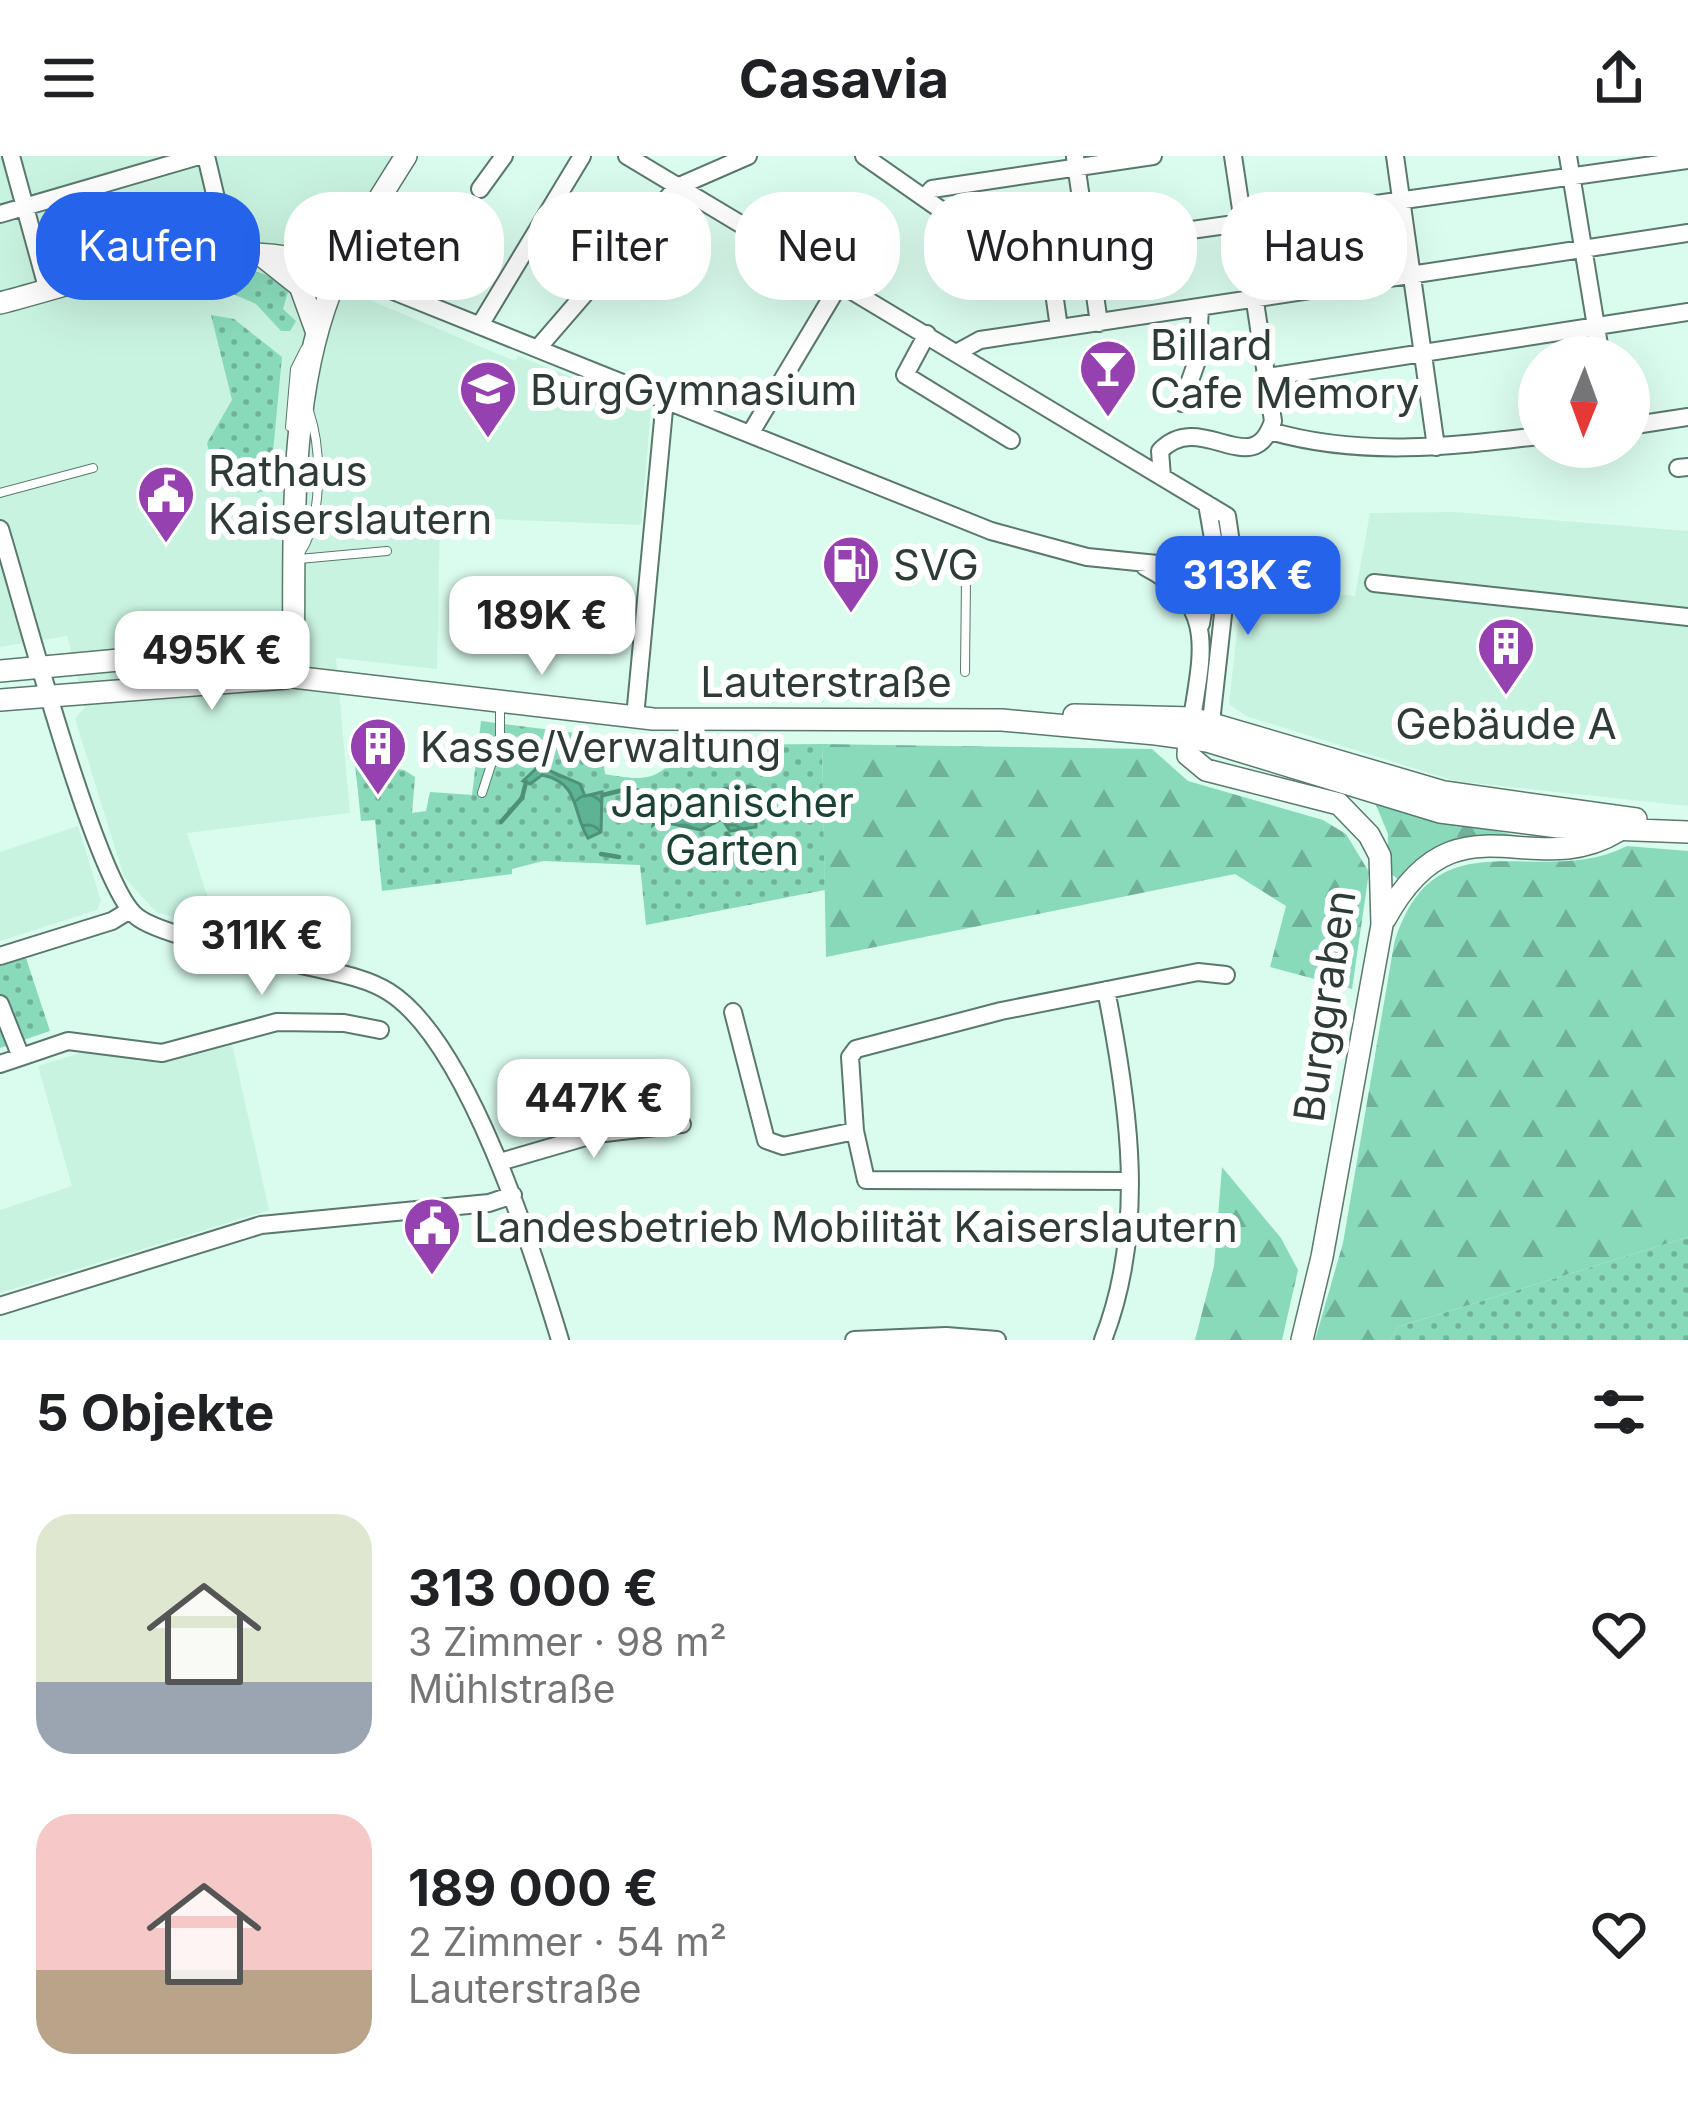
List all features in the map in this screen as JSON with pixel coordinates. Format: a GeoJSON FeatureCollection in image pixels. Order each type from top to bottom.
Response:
{"type":"FeatureCollection","features":[{"type":"Feature","properties":{"kind":"main road"},"geometry":{"type":"LineString","coordinates":[[383,192],[406,156]]}},
{"type":"Feature","properties":{"kind":"main road"},"geometry":{"type":"LineString","coordinates":[[260,257],[278,263],[300,286],[317,333]]}},
{"type":"Feature","properties":{"kind":"main road"},"geometry":{"type":"LineString","coordinates":[[0,303],[36,294]]}},
{"type":"Feature","properties":{"kind":"main road"},"geometry":{"type":"LineString","coordinates":[[293,677],[305,400],[317,333],[330,300]]}},
{"type":"Feature","properties":{"kind":"main road","name":"Lauterstraße"},"geometry":{"type":"LineString","coordinates":[[0,671],[39,665],[207,661],[293,677],[634,718],[1002,720],[1200,730],[1444,792],[1688,829]]}},
{"type":"Feature","properties":{"kind":"main road","name":"Lauterstraße"},"geometry":{"type":"LineString","coordinates":[[0,700],[293,677]]}},
{"type":"Feature","properties":{"kind":"main road","name":"Lauterstraße"},"geometry":{"type":"LineString","coordinates":[[1200,730],[1440,812],[1618,831],[1688,829]]}},
{"type":"Feature","properties":{"kind":"main road","name":"Burggraben"},"geometry":{"type":"LineString","coordinates":[[1200,730],[1188,755],[1198,766],[1322,796],[1356,818],[1380,856],[1382,925],[1319,1273],[1302,1340]]}},
{"type":"Feature","properties":{"kind":"main road"},"geometry":{"type":"LineString","coordinates":[[1382,925],[1416,871],[1444,854],[1483,844],[1590,844],[1618,831]]}},
{"type":"Feature","properties":{"kind":"street"},"geometry":{"type":"LineString","coordinates":[[11,156],[36,244]]}},
{"type":"Feature","properties":{"kind":"street"},"geometry":{"type":"LineString","coordinates":[[0,214],[202,156],[217,192]]}},
{"type":"Feature","properties":{"kind":"street"},"geometry":{"type":"LineString","coordinates":[[480,189],[505,156]]}},
{"type":"Feature","properties":{"kind":"street"},"geometry":{"type":"LineString","coordinates":[[480,325],[582,156]]}},
{"type":"Feature","properties":{"kind":"street"},"geometry":{"type":"LineString","coordinates":[[627,156],[735,222]]}},
{"type":"Feature","properties":{"kind":"street"},"geometry":{"type":"LineString","coordinates":[[538,348],[677,187],[748,156]]}},
{"type":"Feature","properties":{"kind":"street"},"geometry":{"type":"LineString","coordinates":[[864,156],[924,196]]}},
{"type":"Feature","properties":{"kind":"street"},"geometry":{"type":"LineString","coordinates":[[929,192],[1075,162],[1153,156]]}},
{"type":"Feature","properties":{"kind":"street"},"geometry":{"type":"LineString","coordinates":[[1233,156],[1238,192]]}},
{"type":"Feature","properties":{"kind":"street"},"geometry":{"type":"LineString","coordinates":[[1395,156],[1400,192]]}},
{"type":"Feature","properties":{"kind":"street"},"geometry":{"type":"LineString","coordinates":[[1568,156],[1598,336]]}},
{"type":"Feature","properties":{"kind":"street"},"geometry":{"type":"LineString","coordinates":[[1407,200],[1688,160]]}},
{"type":"Feature","properties":{"kind":"street"},"geometry":{"type":"LineString","coordinates":[[1075,162],[1080,192]]}},
{"type":"Feature","properties":{"kind":"street"},"geometry":{"type":"LineString","coordinates":[[1407,276],[1688,233]]}},
{"type":"Feature","properties":{"kind":"street"},"geometry":{"type":"LineString","coordinates":[[1407,241],[1436,447]]}},
{"type":"Feature","properties":{"kind":"street"},"geometry":{"type":"LineString","coordinates":[[417,300],[991,531],[1069,553],[1219,570]]}},
{"type":"Feature","properties":{"kind":"street"},"geometry":{"type":"LineString","coordinates":[[750,434],[830,300]]}},
{"type":"Feature","properties":{"kind":"street"},"geometry":{"type":"LineString","coordinates":[[866,300],[1227,516],[1232,530],[1201,624],[1200,730]]}},
{"type":"Feature","properties":{"kind":"street"},"geometry":{"type":"LineString","coordinates":[[1055,300],[1059,328]]}},
{"type":"Feature","properties":{"kind":"street"},"geometry":{"type":"LineString","coordinates":[[1097,300],[1100,322]]}},
{"type":"Feature","properties":{"kind":"street"},"geometry":{"type":"LineString","coordinates":[[958,352],[980,340],[1255,300],[1268,376],[1270,431]]}},
{"type":"Feature","properties":{"kind":"street"},"geometry":{"type":"LineString","coordinates":[[1182,403],[1197,361],[1200,308]]}},
{"type":"Feature","properties":{"kind":"street"},"geometry":{"type":"LineString","coordinates":[[1268,376],[1688,312]]}},
{"type":"Feature","properties":{"kind":"street"},"geometry":{"type":"LineString","coordinates":[[927,334],[905,375],[1011,440]]}},
{"type":"Feature","properties":{"kind":"street"},"geometry":{"type":"LineString","coordinates":[[634,718],[664,399]]}},
{"type":"Feature","properties":{"kind":"street"},"geometry":{"type":"LineString","coordinates":[[1650,423],[1688,417]]}},
{"type":"Feature","properties":{"kind":"street"},"geometry":{"type":"LineString","coordinates":[[1162,477],[1160,451],[1183,434],[1195,433],[1229,448],[1243,448],[1270,431],[1348,448],[1436,447],[1518,438]]}},
{"type":"Feature","properties":{"kind":"street"},"geometry":{"type":"LineString","coordinates":[[0,529],[48,694],[111,876],[130,910],[155,926],[390,993],[417,1016],[500,1162],[560,1340]]}},
{"type":"Feature","properties":{"kind":"street"},"geometry":{"type":"LineString","coordinates":[[1133,562],[1177,586],[1201,624]]}},
{"type":"Feature","properties":{"kind":"street"},"geometry":{"type":"LineString","coordinates":[[1200,730],[1219,570]]}},
{"type":"Feature","properties":{"kind":"street"},"geometry":{"type":"LineString","coordinates":[[1374,583],[1688,617]]}},
{"type":"Feature","properties":{"kind":"street"},"geometry":{"type":"LineString","coordinates":[[0,956],[112,922],[130,910]]}},
{"type":"Feature","properties":{"kind":"street"},"geometry":{"type":"LineString","coordinates":[[1130,1181],[876,1183],[861,1171],[849,1071],[856,1049],[1106,990],[1198,972],[1226,975]]}},
{"type":"Feature","properties":{"kind":"street"},"geometry":{"type":"LineString","coordinates":[[1103,1340],[1126,1245],[1130,1181],[1125,1104],[1106,990]]}},
{"type":"Feature","properties":{"kind":"street"},"geometry":{"type":"LineString","coordinates":[[0,1004],[20,1057]]}},
{"type":"Feature","properties":{"kind":"street"},"geometry":{"type":"LineString","coordinates":[[733,1012],[766,1140],[783,1146],[855,1130]]}},
{"type":"Feature","properties":{"kind":"street"},"geometry":{"type":"LineString","coordinates":[[0,1064],[68,1041],[162,1053],[277,1022],[344,1022],[380,1030]]}},
{"type":"Feature","properties":{"kind":"street"},"geometry":{"type":"LineString","coordinates":[[500,1162],[596,1134],[682,1124]]}},
{"type":"Feature","properties":{"kind":"street"},"geometry":{"type":"LineString","coordinates":[[0,1306],[261,1225],[489,1203],[512,1195]]}},
{"type":"Feature","properties":{"kind":"street"},"geometry":{"type":"LineString","coordinates":[[854,1340],[998,1340]]}},
{"type":"Feature","properties":{"kind":"lane"},"geometry":{"type":"LineString","coordinates":[[0,202],[27,208]]}},
{"type":"Feature","properties":{"kind":"lane"},"geometry":{"type":"LineString","coordinates":[[300,474],[287,452],[295,369],[317,333]]}},
{"type":"Feature","properties":{"kind":"lane"},"geometry":{"type":"LineString","coordinates":[[296,559],[312,535],[317,434],[305,400]]}},
{"type":"Feature","properties":{"kind":"lane"},"geometry":{"type":"LineString","coordinates":[[0,493],[93,468]]}},
{"type":"Feature","properties":{"kind":"lane"},"geometry":{"type":"LineString","coordinates":[[244,520],[261,516],[297,521]]}},
{"type":"Feature","properties":{"kind":"lane"},"geometry":{"type":"LineString","coordinates":[[296,559],[387,551]]}},
{"type":"Feature","properties":{"kind":"lane"},"geometry":{"type":"LineString","coordinates":[[965,672],[966,578]]}},
{"type":"Feature","properties":{"kind":"lane"},"geometry":{"type":"LineString","coordinates":[[482,793],[500,737],[500,701]]}},
{"type":"Feature","properties":{"kind":"shaded area"},"geometry":{"type":"Polygon","coordinates":[[[0,156],[398,156],[371,192],[284,192],[284,300],[370,300],[515,361],[518,356],[651,408],[641,525],[440,517],[437,669],[336,658],[350,813],[187,833],[218,929],[156,912],[124,877],[75,719],[85,707],[67,636],[0,647],[0,156]]]}},
{"type":"Feature","properties":{"kind":"shaded area"},"geometry":{"type":"Polygon","coordinates":[[[1455,512],[1688,531],[1688,806],[1455,781],[1246,716],[1229,704],[1242,585],[1355,596],[1370,513],[1455,512]]]}},
{"type":"Feature","properties":{"kind":"shaded area"},"geometry":{"type":"Polygon","coordinates":[[[78,826],[101,901],[97,910],[0,941],[0,852],[78,826]]]}},
{"type":"Feature","properties":{"kind":"shaded area"},"geometry":{"type":"Polygon","coordinates":[[[232,1044],[269,1210],[0,1293],[0,1210],[72,1186],[38,1066],[80,1053],[169,1062],[232,1044]]]}},
{"type":"Feature","properties":{"kind":"green space"},"geometry":{"type":"Polygon","coordinates":[[[260,273],[284,288],[283,309],[296,321],[290,331],[281,331],[247,300],[260,300],[260,273]]]}},
{"type":"Feature","properties":{"kind":"green space"},"geometry":{"type":"Polygon","coordinates":[[[211,315],[234,319],[282,357],[273,452],[277,471],[283,473],[281,486],[257,493],[249,467],[215,476],[207,443],[232,400],[211,315]]]}},
{"type":"Feature","properties":{"kind":"green space","name":"Japanischer Garten"},"geometry":{"type":"Polygon","coordinates":[[[481,721],[591,735],[588,760],[604,766],[605,774],[634,778],[661,771],[691,745],[822,744],[825,890],[646,925],[640,865],[543,861],[512,869],[512,874],[382,891],[375,820],[361,821],[355,764],[404,770],[415,777],[412,813],[426,811],[430,792],[472,795],[481,721]]]}},
{"type":"Feature","properties":{"kind":"green space"},"geometry":{"type":"Polygon","coordinates":[[[822,744],[1152,749],[1188,781],[1323,820],[1346,834],[1369,872],[1352,989],[1270,967],[1286,906],[1235,874],[826,957],[822,744]]]}},
{"type":"Feature","properties":{"kind":"green space"},"geometry":{"type":"Polygon","coordinates":[[[1376,805],[1519,836],[1439,850],[1398,879],[1387,871],[1388,834],[1376,805]]]}},
{"type":"Feature","properties":{"kind":"green space"},"geometry":{"type":"Polygon","coordinates":[[[1627,846],[1688,851],[1688,1237],[1398,1327],[1390,1340],[1315,1340],[1343,1243],[1394,944],[1412,903],[1435,878],[1462,866],[1593,858],[1627,846]]]}},
{"type":"Feature","properties":{"kind":"green space"},"geometry":{"type":"Polygon","coordinates":[[[26,958],[50,1031],[0,1048],[0,966],[26,958]]]}},
{"type":"Feature","properties":{"kind":"green space"},"geometry":{"type":"Polygon","coordinates":[[[1222,1167],[1281,1238],[1298,1270],[1282,1340],[1195,1340],[1214,1266],[1222,1167]]]}},
{"type":"Feature","properties":{"kind":"green space"},"geometry":{"type":"Polygon","coordinates":[[[1688,1237],[1688,1340],[1390,1340],[1398,1327],[1688,1237]]]}},
{"type":"Feature","properties":{"kind":"water"},"geometry":{"type":"Polygon","coordinates":[[[539,766],[580,784],[585,796],[602,792],[601,832],[588,838],[574,800],[555,779],[542,775],[530,784],[523,781],[539,766]]]}},
{"type":"Feature","properties":{"kind":"water"},"geometry":{"type":"Polygon","coordinates":[[[739,785],[755,788],[756,827],[730,831],[722,819],[701,830],[658,821],[653,825],[657,796],[674,802],[739,785]]]}},
{"type":"Feature","properties":{"kind":"waterway"},"geometry":{"type":"LineString","coordinates":[[501,822],[522,798],[526,782]]}},
{"type":"Feature","properties":{"kind":"waterway"},"geometry":{"type":"LineString","coordinates":[[603,795],[631,788],[655,797]]}},
{"type":"Feature","properties":{"kind":"waterway"},"geometry":{"type":"LineString","coordinates":[[727,834],[743,853]]}},
{"type":"Feature","properties":{"kind":"waterway"},"geometry":{"type":"LineString","coordinates":[[601,854],[619,857]]}},
{"type":"Feature","properties":{"kind":"place","name":"Billard Cafe Memory"},"geometry":{"type":"Point","coordinates":[1108,419]}},
{"type":"Feature","properties":{"kind":"place","name":"BurgGymnasium"},"geometry":{"type":"Point","coordinates":[488,440]}},
{"type":"Feature","properties":{"kind":"place","name":"Rathaus Kaiserslautern"},"geometry":{"type":"Point","coordinates":[166,545]}},
{"type":"Feature","properties":{"kind":"place","name":"SVG"},"geometry":{"type":"Point","coordinates":[851,615]}},
{"type":"Feature","properties":{"kind":"place","name":"Gebäude A"},"geometry":{"type":"Point","coordinates":[1506,697]}},
{"type":"Feature","properties":{"kind":"place","name":"Kasse/Verwaltung"},"geometry":{"type":"Point","coordinates":[378,797]}},
{"type":"Feature","properties":{"kind":"place","name":"Landesbetrieb Mobilität Kaiserslautern"},"geometry":{"type":"Point","coordinates":[432,1277]}}]}
